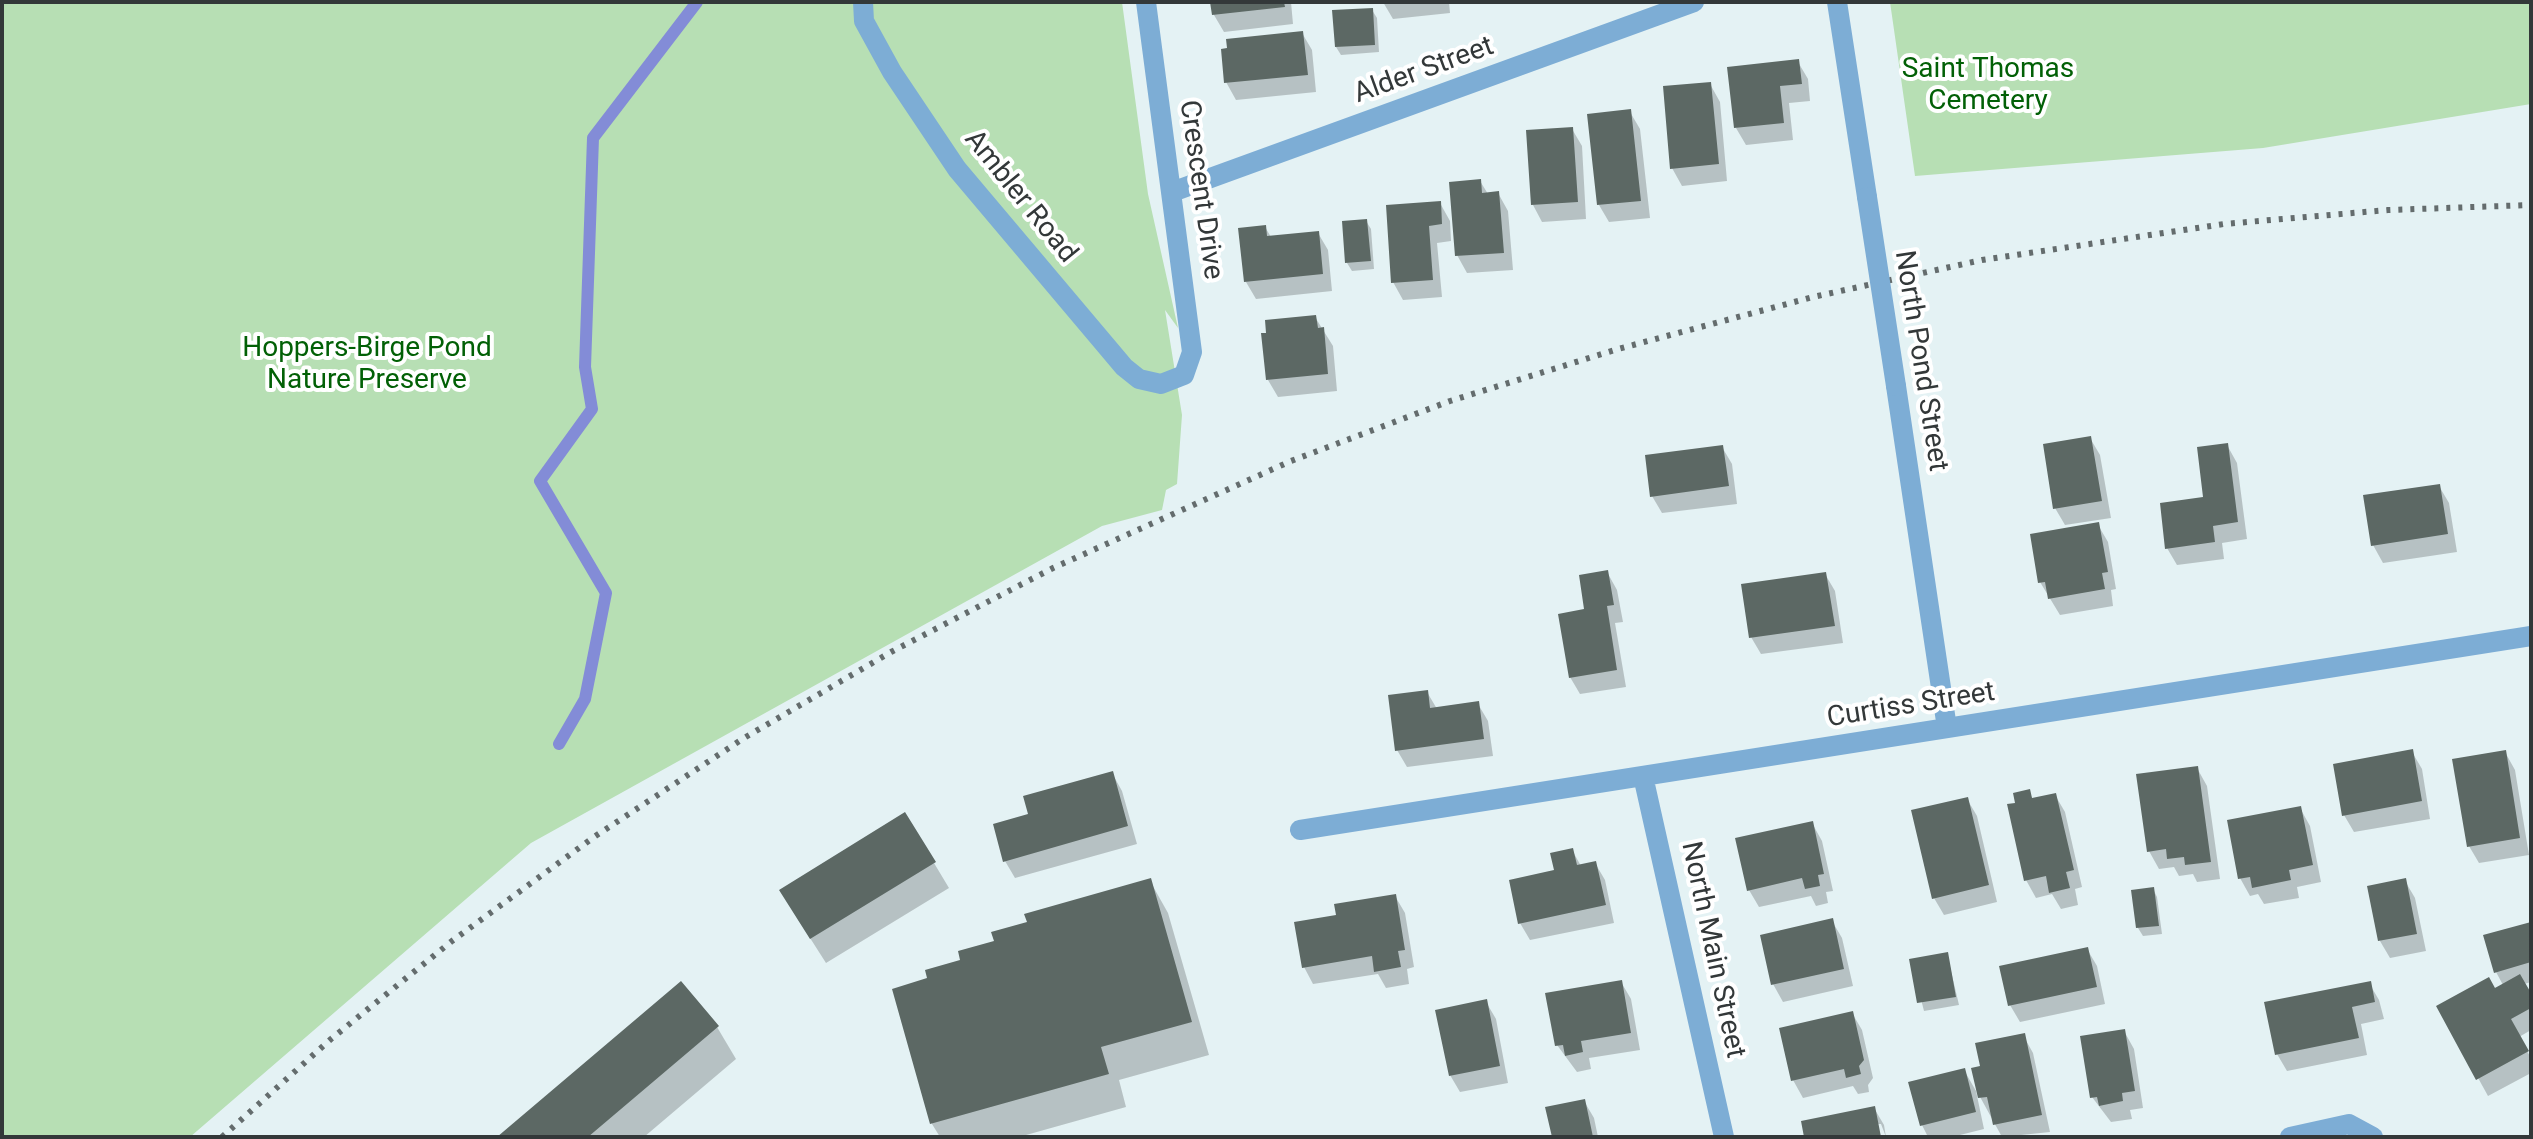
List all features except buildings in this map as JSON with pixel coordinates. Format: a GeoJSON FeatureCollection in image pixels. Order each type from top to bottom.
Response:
{"type":"FeatureCollection","features":[{"type":"Feature","properties":{"kind":"street","name":"Ambler Road"},"geometry":{"type":"LineString","coordinates":[[863,2],[864,21],[892,72],[957,169],[1124,367],[1154,384],[1176,380]]}},
{"type":"Feature","properties":{"kind":"street","name":"Crescent Drive"},"geometry":{"type":"LineString","coordinates":[[1146,2],[1192,352],[1189,369],[1176,380]]}},
{"type":"Feature","properties":{"kind":"street","name":"Alder Street"},"geometry":{"type":"LineString","coordinates":[[1172,192],[1694,2]]}},
{"type":"Feature","properties":{"kind":"street","name":"North Pond Street"},"geometry":{"type":"LineString","coordinates":[[1837,2],[1947,728]]}},
{"type":"Feature","properties":{"kind":"street","name":"Curtiss Street"},"geometry":{"type":"LineString","coordinates":[[1300,830],[2531,636]]}},
{"type":"Feature","properties":{"kind":"street","name":"North Main Street"},"geometry":{"type":"LineString","coordinates":[[1643,776],[1724,1137]]}},
{"type":"Feature","properties":{"kind":"street"},"geometry":{"type":"LineString","coordinates":[[2290,1137],[2349,1124],[2373,1137]]}},
{"type":"Feature","properties":{"kind":"green space","name":"Hoppers-Birge Pond Nature Preserve"},"geometry":{"type":"Polygon","coordinates":[[[2,2],[1122,2],[1148,194],[1178,328],[1165,310],[1182,415],[1177,484],[1166,490],[1162,510],[1102,526],[531,843],[190,1137],[2,1137],[2,2]]]}},
{"type":"Feature","properties":{"kind":"green space","name":"Saint Thomas Cemetery"},"geometry":{"type":"Polygon","coordinates":[[[1890,2],[2531,2],[2531,104],[2263,148],[1915,176],[1890,2]]]}},
{"type":"Feature","properties":{"kind":"waterway"},"geometry":{"type":"LineString","coordinates":[[559,744],[585,699],[606,593],[540,481],[592,409],[585,367],[593,138],[697,2]]}},
{"type":"Feature","properties":{"kind":"railway"},"geometry":{"type":"LineString","coordinates":[[222,1137],[331,1039],[452,941],[594,837],[744,738],[891,652],[1053,568],[1291,461],[1450,401],[1618,349],[1813,297],[1982,260],[2224,224],[2388,210],[2531,205]]}}]}
